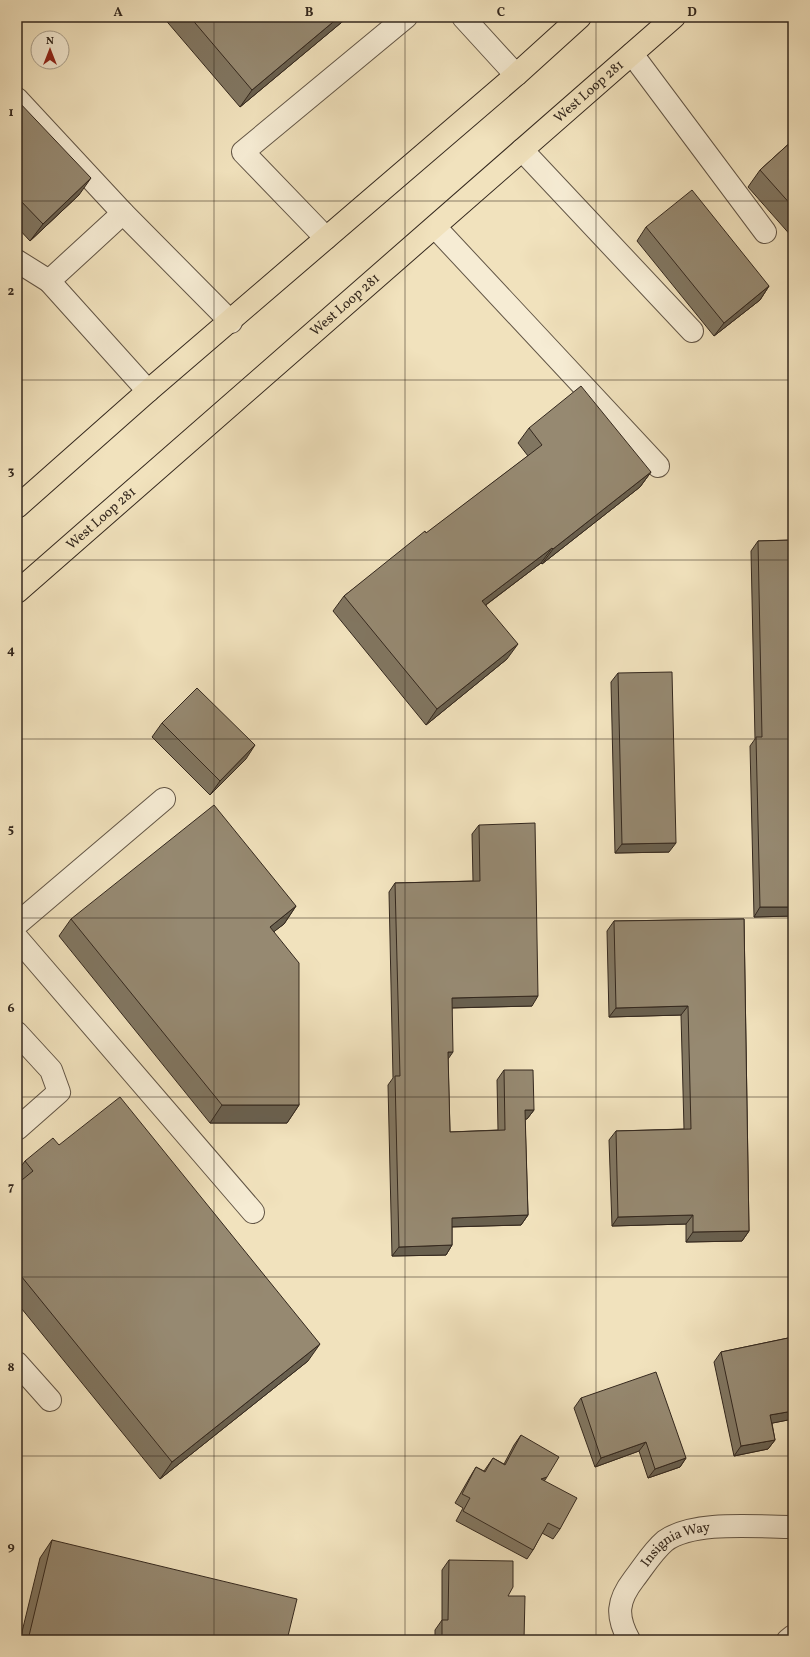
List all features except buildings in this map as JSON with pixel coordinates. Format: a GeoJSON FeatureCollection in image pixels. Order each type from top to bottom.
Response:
{"type":"FeatureCollection","features":[{"type":"Feature","properties":{"kind":"highway"},"geometry":{"type":"LineString","coordinates":[[17,507],[148,392],[516,75],[580,17]]}},
{"type":"Feature","properties":{"kind":"highway","name":"West Loop 281"},"geometry":{"type":"LineString","coordinates":[[17,592],[674,17]]}},
{"type":"Feature","properties":{"kind":"street"},"geometry":{"type":"LineString","coordinates":[[326,238],[243,152],[406,17]]}},
{"type":"Feature","properties":{"kind":"street"},"geometry":{"type":"LineString","coordinates":[[463,17],[516,75]]}},
{"type":"Feature","properties":{"kind":"street"},"geometry":{"type":"LineString","coordinates":[[632,54],[765,232]]}},
{"type":"Feature","properties":{"kind":"street"},"geometry":{"type":"LineString","coordinates":[[17,99],[123,213],[231,322]]}},
{"type":"Feature","properties":{"kind":"street"},"geometry":{"type":"LineString","coordinates":[[522,150],[692,331]]}},
{"type":"Feature","properties":{"kind":"street"},"geometry":{"type":"LineString","coordinates":[[49,281],[123,213]]}},
{"type":"Feature","properties":{"kind":"street"},"geometry":{"type":"LineString","coordinates":[[435,227],[658,466]]}},
{"type":"Feature","properties":{"kind":"street"},"geometry":{"type":"LineString","coordinates":[[17,261],[49,281],[148,392]]}},
{"type":"Feature","properties":{"kind":"street"},"geometry":{"type":"LineString","coordinates":[[17,924],[164,799]]}},
{"type":"Feature","properties":{"kind":"street"},"geometry":{"type":"LineString","coordinates":[[17,938],[253,1212]]}},
{"type":"Feature","properties":{"kind":"street"},"geometry":{"type":"LineString","coordinates":[[17,1033],[51,1070],[58,1092],[17,1129]]}},
{"type":"Feature","properties":{"kind":"street"},"geometry":{"type":"LineString","coordinates":[[17,1363],[50,1400]]}},
{"type":"Feature","properties":{"kind":"street","name":"Insignia Way"},"geometry":{"type":"LineString","coordinates":[[630,1640],[620,1618],[622,1598],[628,1587],[664,1542],[678,1533],[692,1529],[710,1527],[793,1527]]}},
{"type":"Feature","properties":{"kind":"street"},"geometry":{"type":"LineString","coordinates":[[788,1640],[793,1636]]}}]}
